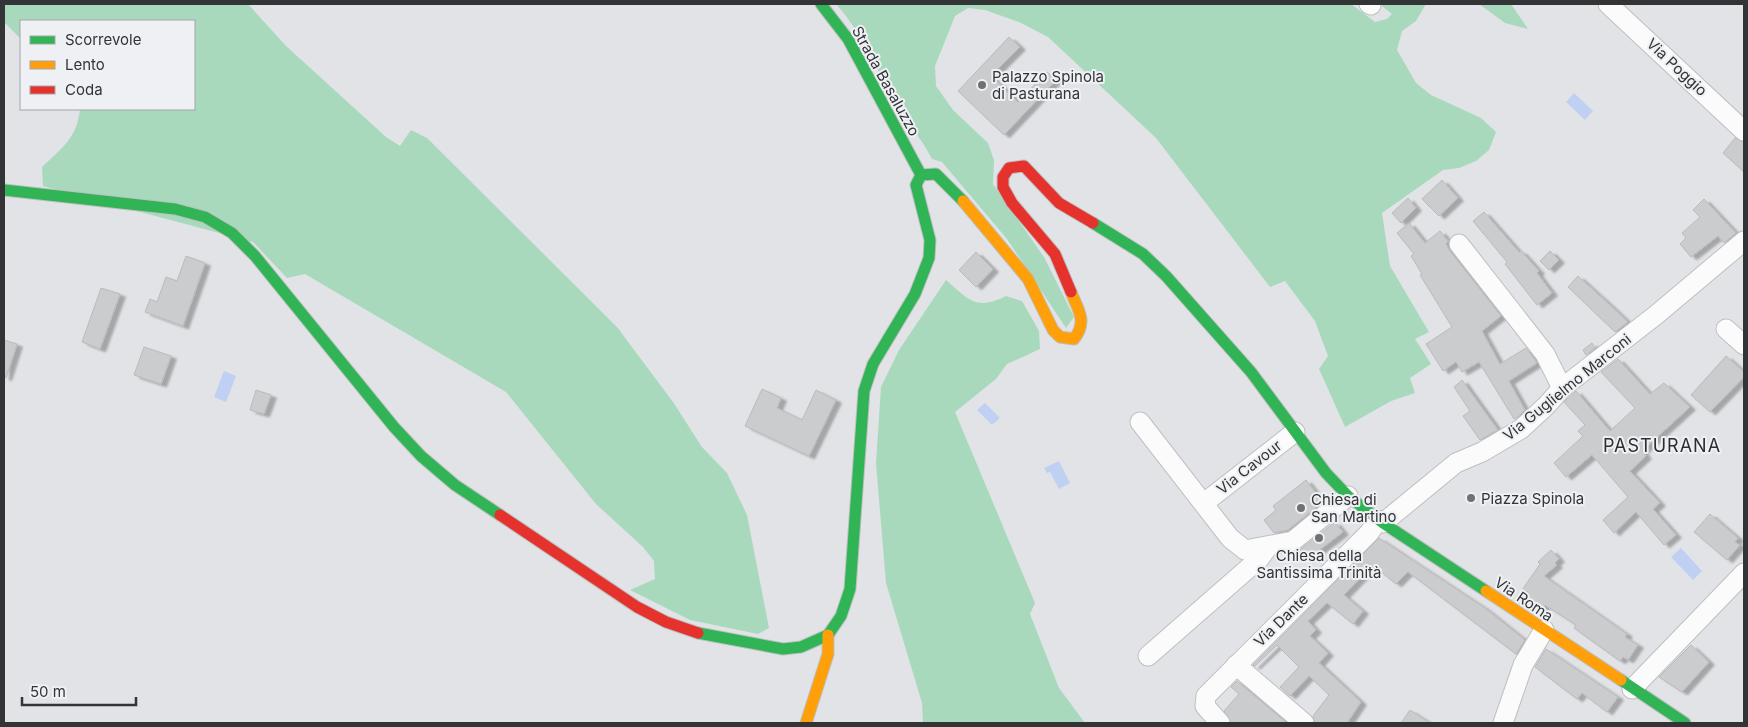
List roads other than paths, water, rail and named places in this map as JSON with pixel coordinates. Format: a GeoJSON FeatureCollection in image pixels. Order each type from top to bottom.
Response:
{"type":"FeatureCollection","features":[{"type":"Feature","properties":{"kind":"main road","name":"Strada Basaluzzo"},"geometry":{"type":"LineString","coordinates":[[821,4],[848,39],[921,175]]}},
{"type":"Feature","properties":{"kind":"main road","name":"Via Roma"},"geometry":{"type":"LineString","coordinates":[[921,175],[929,173],[943,179],[1028,279],[1053,330],[1060,337],[1074,339],[1081,330],[1082,319],[1063,269],[1054,254],[1012,203],[1003,187],[1003,177],[1009,168],[1018,165],[1028,169],[1059,203],[1142,254],[1166,276],[1251,372],[1316,462],[1348,496],[1381,522],[1685,723]]}},
{"type":"Feature","properties":{"kind":"main road"},"geometry":{"type":"LineString","coordinates":[[4,190],[174,209],[205,217],[232,233],[254,256],[394,427],[421,456],[471,495],[637,607],[666,622],[692,632],[783,649],[801,647],[828,635],[841,616],[850,589],[864,391],[873,364],[915,294],[930,258],[930,240],[916,185],[921,175]]}},
{"type":"Feature","properties":{"kind":"main road"},"geometry":{"type":"LineString","coordinates":[[806,723],[828,654],[828,635]]}},
{"type":"Feature","properties":{"kind":"street","name":"Via Poggio"},"geometry":{"type":"LineString","coordinates":[[1608,4],[1744,131]]}},
{"type":"Feature","properties":{"kind":"street","name":"Via Guglielmo Marconi"},"geometry":{"type":"LineString","coordinates":[[1381,522],[1456,463],[1482,452],[1521,428],[1546,406],[1562,388],[1616,347],[1744,241]]}},
{"type":"Feature","properties":{"kind":"street"},"geometry":{"type":"LineString","coordinates":[[1459,244],[1545,354],[1562,388]]}},
{"type":"Feature","properties":{"kind":"street"},"geometry":{"type":"LineString","coordinates":[[1726,329],[1744,345]]}},
{"type":"Feature","properties":{"kind":"street"},"geometry":{"type":"LineString","coordinates":[[1140,422],[1204,502],[1230,538],[1245,550],[1293,541],[1348,496]]}},
{"type":"Feature","properties":{"kind":"street","name":"Via Cavour"},"geometry":{"type":"LineString","coordinates":[[1204,502],[1295,432]]}},
{"type":"Feature","properties":{"kind":"street","name":"Via Dante"},"geometry":{"type":"LineString","coordinates":[[1220,723],[1207,709],[1205,700],[1236,665],[1381,522]]}},
{"type":"Feature","properties":{"kind":"street"},"geometry":{"type":"LineString","coordinates":[[1148,656],[1259,559],[1268,547]]}},
{"type":"Feature","properties":{"kind":"street"},"geometry":{"type":"LineString","coordinates":[[1632,689],[1744,573]]}},
{"type":"Feature","properties":{"kind":"street"},"geometry":{"type":"LineString","coordinates":[[1502,723],[1523,665],[1544,630]]}},
{"type":"Feature","properties":{"kind":"street"},"geometry":{"type":"LineString","coordinates":[[1236,665],[1304,723]]}},
{"type":"Feature","properties":{"kind":"water"},"geometry":{"type":"Polygon","coordinates":[[[1574,93],[1593,111],[1585,120],[1566,102],[1574,93]]]}},
{"type":"Feature","properties":{"kind":"water"},"geometry":{"type":"Polygon","coordinates":[[[224,371],[236,376],[226,402],[214,397],[224,371]]]}},
{"type":"Feature","properties":{"kind":"water"},"geometry":{"type":"Polygon","coordinates":[[[985,403],[1000,418],[992,425],[977,410],[985,403]]]}},
{"type":"Feature","properties":{"kind":"water"},"geometry":{"type":"Polygon","coordinates":[[[1059,461],[1070,483],[1059,489],[1050,472],[1047,473],[1044,468],[1059,461]]]}},
{"type":"Feature","properties":{"kind":"water"},"geometry":{"type":"Polygon","coordinates":[[[1681,548],[1702,571],[1693,580],[1671,557],[1681,548]]]}},
{"type":"Feature","properties":{"kind":"place","name":"Palazzo Spinola di Pasturana"},"geometry":{"type":"Point","coordinates":[982,85]}},
{"type":"Feature","properties":{"kind":"place","name":"Piazza Spinola"},"geometry":{"type":"Point","coordinates":[1471,498]}},
{"type":"Feature","properties":{"kind":"place","name":"Chiesa di San Martino"},"geometry":{"type":"Point","coordinates":[1301,508]}},
{"type":"Feature","properties":{"kind":"place","name":"Chiesa della Santissima Trinità"},"geometry":{"type":"Point","coordinates":[1319,538]}},
{"type":"Feature","properties":{"kind":"district","name":"PASTURANA"},"geometry":{"type":"Point","coordinates":[1662,445]}}]}
